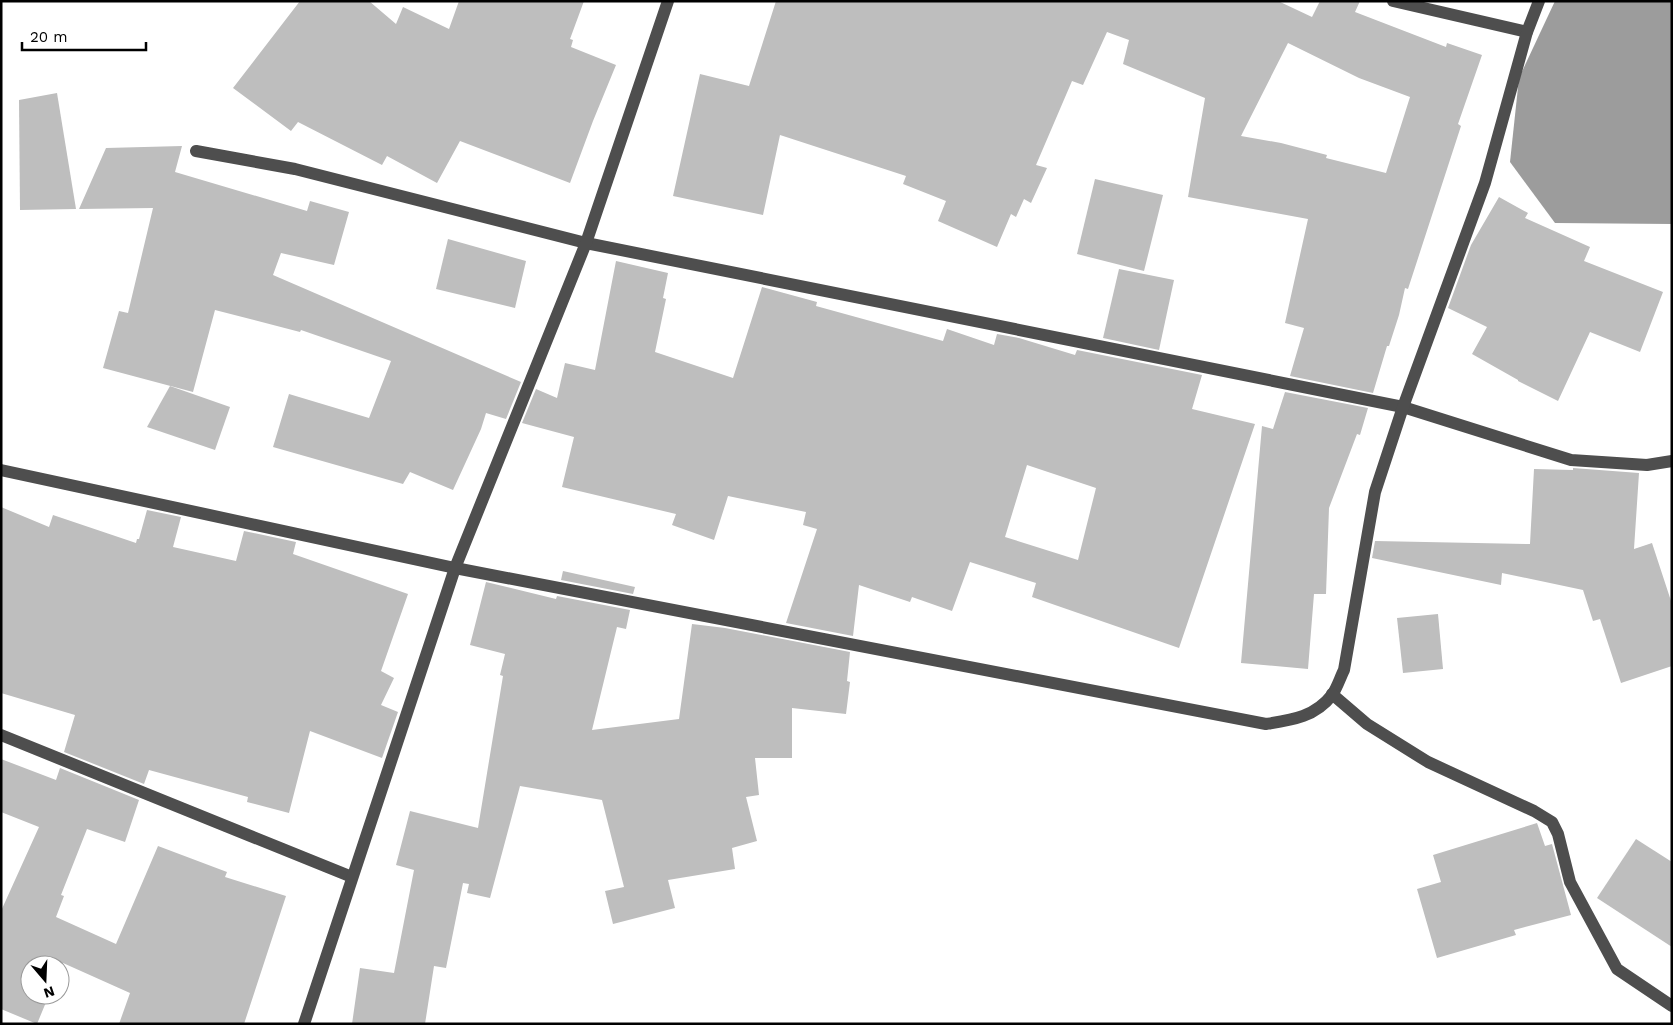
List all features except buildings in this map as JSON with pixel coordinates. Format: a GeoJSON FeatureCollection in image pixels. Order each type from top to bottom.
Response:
{"type":"FeatureCollection","features":[{"type":"Feature","properties":{"kind":"street"},"geometry":{"type":"LineString","coordinates":[[304,1024],[455,568],[586,243],[668,1]]}},
{"type":"Feature","properties":{"kind":"street"},"geometry":{"type":"LineString","coordinates":[[1393,1],[1527,32]]}},
{"type":"Feature","properties":{"kind":"street"},"geometry":{"type":"LineString","coordinates":[[1,470],[455,568],[1266,724],[1290,720],[1316,711],[1332,694],[1344,670],[1375,492],[1403,407],[1485,184],[1527,32],[1539,1]]}},
{"type":"Feature","properties":{"kind":"street"},"geometry":{"type":"LineString","coordinates":[[196,150],[295,169],[586,243],[1403,407],[1571,460],[1647,464],[1672,460]]}},
{"type":"Feature","properties":{"kind":"street"},"geometry":{"type":"LineString","coordinates":[[1332,694],[1367,724],[1428,762],[1534,811],[1552,822],[1558,834],[1570,882],[1617,969],[1672,1006]]}},
{"type":"Feature","properties":{"kind":"street"},"geometry":{"type":"LineString","coordinates":[[1,735],[352,876]]}},
{"type":"Feature","properties":{"kind":"shaded area"},"geometry":{"type":"Polygon","coordinates":[[[1555,1],[1672,1],[1672,224],[1555,223],[1510,162],[1519,78],[1555,1]]]}}]}
